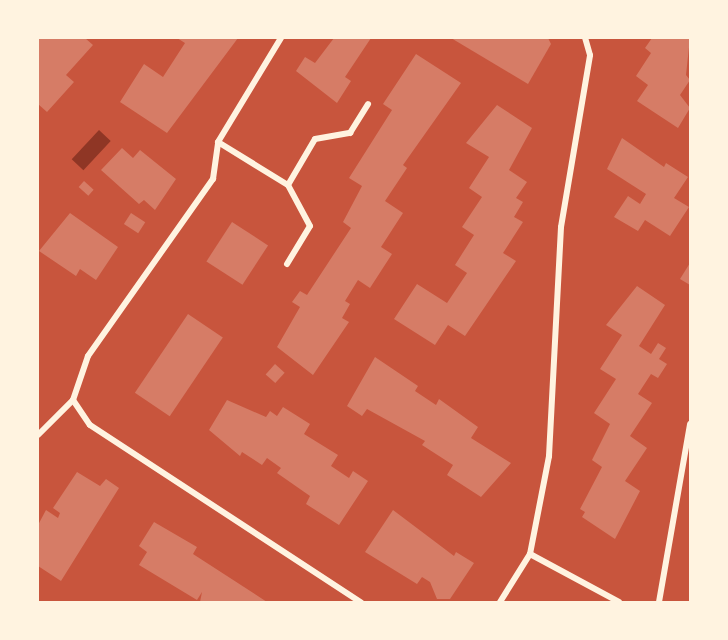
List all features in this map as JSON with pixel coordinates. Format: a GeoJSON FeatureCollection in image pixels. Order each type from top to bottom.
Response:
{"type":"FeatureCollection","features":[{"type":"Feature","properties":{"kind":"street"},"geometry":{"type":"LineString","coordinates":[[38,435],[73,400],[88,356],[213,179],[218,142],[280,38]]}},
{"type":"Feature","properties":{"kind":"street"},"geometry":{"type":"LineString","coordinates":[[500,603],[530,554],[549,456],[561,226],[590,55],[585,38]]}},
{"type":"Feature","properties":{"kind":"street"},"geometry":{"type":"LineString","coordinates":[[288,185],[315,139],[350,133],[368,104]]}},
{"type":"Feature","properties":{"kind":"street"},"geometry":{"type":"LineString","coordinates":[[218,142],[288,185],[310,226],[287,264]]}},
{"type":"Feature","properties":{"kind":"street"},"geometry":{"type":"LineString","coordinates":[[73,400],[90,425],[361,603]]}},
{"type":"Feature","properties":{"kind":"street"},"geometry":{"type":"LineString","coordinates":[[659,603],[690,424]]}},
{"type":"Feature","properties":{"kind":"street"},"geometry":{"type":"LineString","coordinates":[[530,554],[619,603]]}},
{"type":"Feature","properties":{"kind":"shaded area"},"geometry":{"type":"Polygon","coordinates":[[[99,130],[111,141],[83,170],[72,159],[99,130]]]}},
{"type":"Feature","properties":{"kind":"building"},"geometry":{"type":"Polygon","coordinates":[[[38,38],[85,38],[93,45],[66,75],[74,82],[47,112],[38,104],[38,38]]]}},
{"type":"Feature","properties":{"kind":"building"},"geometry":{"type":"Polygon","coordinates":[[[177,38],[238,38],[167,133],[120,102],[144,64],[163,77],[185,43],[177,38]]]}},
{"type":"Feature","properties":{"kind":"building"},"geometry":{"type":"Polygon","coordinates":[[[334,38],[371,38],[345,77],[351,81],[337,103],[296,71],[305,57],[315,63],[334,38]]]}},
{"type":"Feature","properties":{"kind":"building"},"geometry":{"type":"Polygon","coordinates":[[[451,38],[548,38],[551,44],[528,84],[451,38]]]}},
{"type":"Feature","properties":{"kind":"building"},"geometry":{"type":"Polygon","coordinates":[[[652,38],[690,38],[686,75],[690,80],[680,95],[690,108],[678,128],[637,101],[648,85],[636,76],[651,53],[645,48],[652,38]]]}},
{"type":"Feature","properties":{"kind":"building"},"geometry":{"type":"Polygon","coordinates":[[[416,54],[461,83],[403,165],[407,168],[385,201],[403,213],[381,247],[392,254],[370,288],[358,280],[345,301],[350,304],[342,318],[349,322],[313,375],[277,347],[300,307],[292,302],[300,291],[307,295],[351,228],[343,222],[362,186],[349,178],[392,110],[383,104],[416,54]]]}},
{"type":"Feature","properties":{"kind":"building"},"geometry":{"type":"Polygon","coordinates":[[[497,105],[532,128],[509,170],[527,182],[516,198],[523,202],[514,217],[523,222],[503,253],[516,261],[465,336],[448,325],[435,345],[394,319],[417,284],[447,303],[467,273],[455,265],[474,235],[462,227],[482,197],[469,188],[489,157],[466,143],[497,105]]]}},
{"type":"Feature","properties":{"kind":"building"},"geometry":{"type":"Polygon","coordinates":[[[622,138],[664,167],[666,163],[688,177],[674,198],[689,207],[670,236],[645,220],[638,231],[614,217],[628,196],[640,204],[646,194],[607,169],[622,138]]]}},
{"type":"Feature","properties":{"kind":"building"},"geometry":{"type":"Polygon","coordinates":[[[122,148],[133,158],[140,150],[176,179],[155,210],[144,200],[139,204],[101,170],[122,148]]]}},
{"type":"Feature","properties":{"kind":"building"},"geometry":{"type":"Polygon","coordinates":[[[84,181],[94,190],[88,196],[79,187],[84,181]]]}},
{"type":"Feature","properties":{"kind":"building"},"geometry":{"type":"Polygon","coordinates":[[[70,213],[118,247],[96,280],[80,269],[76,276],[39,251],[70,213]]]}},
{"type":"Feature","properties":{"kind":"building"},"geometry":{"type":"Polygon","coordinates":[[[131,213],[145,222],[138,233],[124,224],[131,213]]]}},
{"type":"Feature","properties":{"kind":"building"},"geometry":{"type":"Polygon","coordinates":[[[232,222],[268,245],[242,285],[206,261],[232,222]]]}},
{"type":"Feature","properties":{"kind":"building"},"geometry":{"type":"Polygon","coordinates":[[[690,263],[690,285],[680,279],[690,263]]]}},
{"type":"Feature","properties":{"kind":"building"},"geometry":{"type":"Polygon","coordinates":[[[637,286],[665,305],[639,346],[651,354],[658,343],[666,348],[659,359],[667,364],[658,378],[651,374],[638,394],[652,403],[630,436],[647,448],[625,481],[640,491],[615,539],[582,517],[585,512],[580,509],[602,467],[592,460],[610,424],[594,413],[616,379],[600,369],[622,335],[606,325],[637,286]]]}},
{"type":"Feature","properties":{"kind":"building"},"geometry":{"type":"Polygon","coordinates":[[[188,314],[223,337],[170,416],[135,393],[188,314]]]}},
{"type":"Feature","properties":{"kind":"building"},"geometry":{"type":"Polygon","coordinates":[[[375,357],[418,386],[415,391],[436,405],[439,399],[478,427],[471,438],[511,463],[481,497],[447,475],[453,465],[422,445],[425,441],[367,409],[362,416],[347,406],[375,357]]]}},
{"type":"Feature","properties":{"kind":"building"},"geometry":{"type":"Polygon","coordinates":[[[275,364],[285,373],[275,383],[266,374],[275,364]]]}},
{"type":"Feature","properties":{"kind":"building"},"geometry":{"type":"Polygon","coordinates":[[[227,400],[266,417],[270,411],[277,416],[283,407],[310,424],[304,434],[338,455],[331,466],[349,478],[353,471],[368,481],[339,525],[306,504],[310,496],[277,473],[281,468],[267,458],[262,465],[242,452],[240,456],[209,430],[227,400]]]}},
{"type":"Feature","properties":{"kind":"building"},"geometry":{"type":"Polygon","coordinates":[[[77,472],[100,486],[106,479],[119,488],[61,581],[38,566],[38,525],[46,510],[58,518],[60,513],[53,508],[77,472]]]}},
{"type":"Feature","properties":{"kind":"building"},"geometry":{"type":"Polygon","coordinates":[[[393,510],[454,556],[456,552],[474,563],[450,599],[437,599],[430,582],[422,577],[417,584],[365,552],[393,510]]]}},
{"type":"Feature","properties":{"kind":"building"},"geometry":{"type":"Polygon","coordinates":[[[154,522],[197,547],[193,554],[267,602],[200,602],[202,592],[197,600],[139,565],[147,552],[139,546],[154,522]]]}}]}
